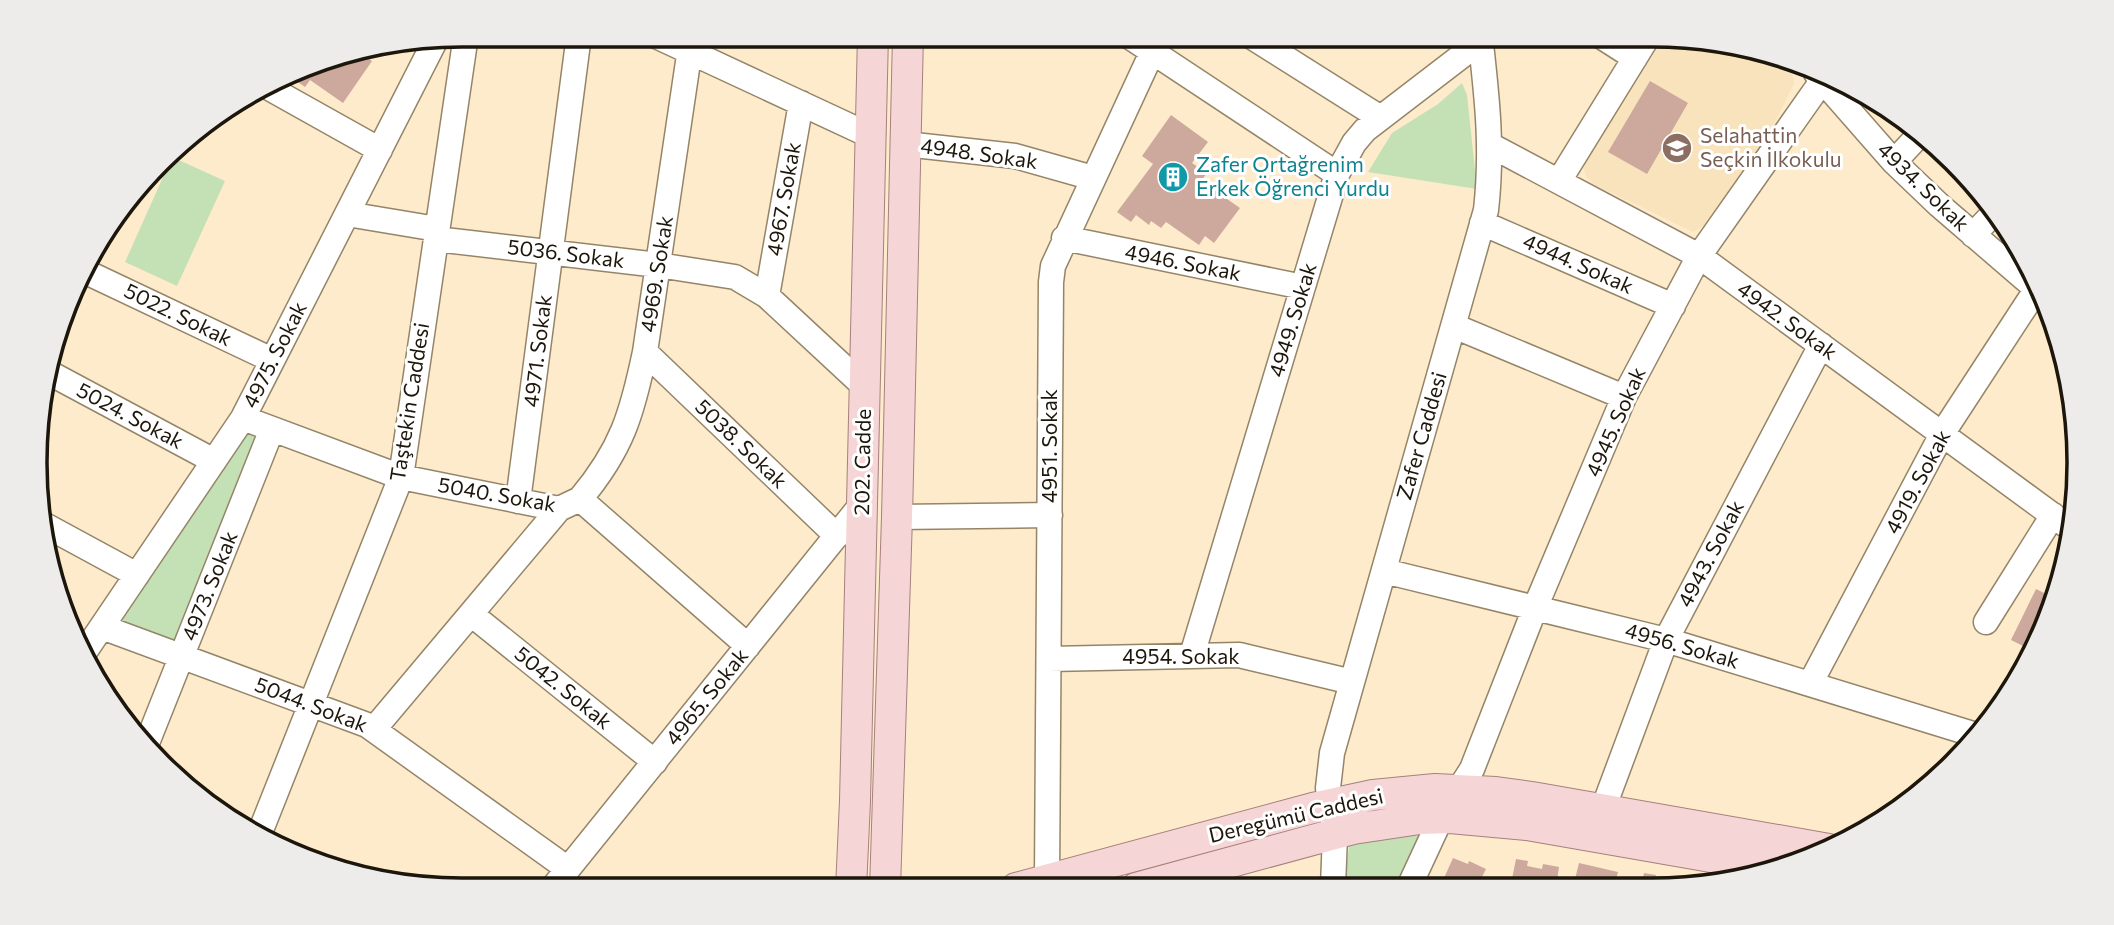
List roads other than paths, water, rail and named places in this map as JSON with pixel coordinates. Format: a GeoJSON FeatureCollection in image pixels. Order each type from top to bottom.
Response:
{"type":"FeatureCollection","features":[{"type":"Feature","properties":{"kind":"main road","name":"202. Cadde"},"geometry":{"type":"LineString","coordinates":[[851,878],[855,801],[873,47]]}},
{"type":"Feature","properties":{"kind":"main road","name":"202. Cadde"},"geometry":{"type":"LineString","coordinates":[[885,878],[908,47]]}},
{"type":"Feature","properties":{"kind":"main road","name":"Deregümü Caddesi"},"geometry":{"type":"LineString","coordinates":[[1054,878],[1330,804],[1406,791],[1461,789],[1520,795],[1811,846]]}},
{"type":"Feature","properties":{"kind":"main road","name":"Deregümü Caddesi"},"geometry":{"type":"LineString","coordinates":[[1173,878],[1335,834],[1388,823],[1441,818],[1527,825],[1756,865]]}},
{"type":"Feature","properties":{"kind":"street","name":"Taştekin Caddesi"},"geometry":{"type":"LineString","coordinates":[[263,826],[401,477],[464,47]]}},
{"type":"Feature","properties":{"kind":"street","name":"4971. Sokak"},"geometry":{"type":"LineString","coordinates":[[518,501],[577,47]]}},
{"type":"Feature","properties":{"kind":"street","name":"4969. Sokak"},"geometry":{"type":"LineString","coordinates":[[570,504],[617,448],[636,397],[690,47]]}},
{"type":"Feature","properties":{"kind":"street"},"geometry":{"type":"LineString","coordinates":[[698,47],[801,103],[871,136]]}},
{"type":"Feature","properties":{"kind":"street","name":"4951. Sokak"},"geometry":{"type":"LineString","coordinates":[[1047,878],[1051,282],[1064,239],[1154,47]]}},
{"type":"Feature","properties":{"kind":"street"},"geometry":{"type":"LineString","coordinates":[[1161,47],[1336,174]]}},
{"type":"Feature","properties":{"kind":"street"},"geometry":{"type":"LineString","coordinates":[[1268,47],[1379,117]]}},
{"type":"Feature","properties":{"kind":"street","name":"4949. Sokak"},"geometry":{"type":"LineString","coordinates":[[1192,656],[1336,174],[1354,143],[1379,117],[1464,47]]}},
{"type":"Feature","properties":{"kind":"street","name":"Zafer Caddesi"},"geometry":{"type":"LineString","coordinates":[[1333,878],[1335,834],[1330,804],[1329,771],[1482,223],[1491,169],[1477,47]]}},
{"type":"Feature","properties":{"kind":"street"},"geometry":{"type":"LineString","coordinates":[[1618,47],[1635,58]]}},
{"type":"Feature","properties":{"kind":"street"},"geometry":{"type":"LineString","coordinates":[[1559,181],[1642,47]]}},
{"type":"Feature","properties":{"kind":"street","name":"4975. Sokak"},"geometry":{"type":"LineString","coordinates":[[90,645],[243,418],[431,48]]}},
{"type":"Feature","properties":{"kind":"street","name":"4945. Sokak"},"geometry":{"type":"LineString","coordinates":[[1413,878],[1441,818],[1461,789],[1476,759],[1535,608],[1624,397],[1699,256],[1816,82]]}},
{"type":"Feature","properties":{"kind":"street","name":"4934. Sokak"},"geometry":{"type":"LineString","coordinates":[[1828,87],[1894,162],[1973,235],[2022,276]]}},
{"type":"Feature","properties":{"kind":"street"},"geometry":{"type":"LineString","coordinates":[[276,92],[380,150]]}},
{"type":"Feature","properties":{"kind":"street","name":"4967. Sokak"},"geometry":{"type":"LineString","coordinates":[[767,296],[801,103]]}},
{"type":"Feature","properties":{"kind":"street"},"geometry":{"type":"LineString","coordinates":[[1894,162],[1914,141]]}},
{"type":"Feature","properties":{"kind":"street","name":"4948. Sokak"},"geometry":{"type":"LineString","coordinates":[[905,144],[1015,156],[1093,178]]}},
{"type":"Feature","properties":{"kind":"street","name":"4942. Sokak"},"geometry":{"type":"LineString","coordinates":[[1490,145],[1699,256],[2059,520]]}},
{"type":"Feature","properties":{"kind":"street","name":"5036. Sokak"},"geometry":{"type":"LineString","coordinates":[[347,214],[437,234],[735,277],[756,287],[767,296],[865,387]]}},
{"type":"Feature","properties":{"kind":"street"},"geometry":{"type":"LineString","coordinates":[[1973,235],[1988,219]]}},
{"type":"Feature","properties":{"kind":"street","name":"4944. Sokak"},"geometry":{"type":"LineString","coordinates":[[1482,223],[1673,306]]}},
{"type":"Feature","properties":{"kind":"street","name":"4946. Sokak"},"geometry":{"type":"LineString","coordinates":[[1064,239],[1303,287]]}},
{"type":"Feature","properties":{"kind":"street","name":"5022. Sokak"},"geometry":{"type":"LineString","coordinates":[[92,275],[272,360]]}},
{"type":"Feature","properties":{"kind":"street","name":"4919. Sokak"},"geometry":{"type":"LineString","coordinates":[[1811,684],[1942,434],[2032,298]]}},
{"type":"Feature","properties":{"kind":"street"},"geometry":{"type":"LineString","coordinates":[[1454,326],[1624,397]]}},
{"type":"Feature","properties":{"kind":"street","name":"4943. Sokak"},"geometry":{"type":"LineString","coordinates":[[1603,809],[1666,640],[1821,345]]}},
{"type":"Feature","properties":{"kind":"street","name":"5038. Sokak"},"geometry":{"type":"LineString","coordinates":[[645,352],[836,536]]}},
{"type":"Feature","properties":{"kind":"street","name":"5024. Sokak"},"geometry":{"type":"LineString","coordinates":[[56,376],[214,461]]}},
{"type":"Feature","properties":{"kind":"street","name":"5040. Sokak"},"geometry":{"type":"LineString","coordinates":[[243,418],[401,477],[518,501],[570,504],[748,646]]}},
{"type":"Feature","properties":{"kind":"street","name":"4973. Sokak"},"geometry":{"type":"LineString","coordinates":[[150,736],[272,429]]}},
{"type":"Feature","properties":{"kind":"street"},"geometry":{"type":"LineString","coordinates":[[374,729],[471,614],[570,504]]}},
{"type":"Feature","properties":{"kind":"street","name":"4965. Sokak"},"geometry":{"type":"LineString","coordinates":[[561,878],[862,504]]}},
{"type":"Feature","properties":{"kind":"street"},"geometry":{"type":"LineString","coordinates":[[897,517],[1050,515]]}},
{"type":"Feature","properties":{"kind":"street"},"geometry":{"type":"LineString","coordinates":[[1986,622],[2059,520]]}},
{"type":"Feature","properties":{"kind":"street"},"geometry":{"type":"LineString","coordinates":[[53,529],[137,575]]}},
{"type":"Feature","properties":{"kind":"street","name":"4956. Sokak"},"geometry":{"type":"LineString","coordinates":[[1384,571],[1666,640],[1967,732]]}},
{"type":"Feature","properties":{"kind":"street","name":"5042. Sokak"},"geometry":{"type":"LineString","coordinates":[[471,614],[654,762]]}},
{"type":"Feature","properties":{"kind":"street","name":"5044. Sokak"},"geometry":{"type":"LineString","coordinates":[[102,627],[357,720],[374,729],[568,869]]}},
{"type":"Feature","properties":{"kind":"street","name":"4954. Sokak"},"geometry":{"type":"LineString","coordinates":[[1049,659],[1239,655],[1352,682]]}},
{"type":"Feature","properties":{"kind":"place","name":"Selahattin Seçkin İlkokulu"},"geometry":{"type":"Point","coordinates":[1677,148]}},
{"type":"Feature","properties":{"kind":"place","name":"Zafer Ortağrenim Erkek Öğrenci Yurdu"},"geometry":{"type":"Point","coordinates":[1173,177]}}]}
